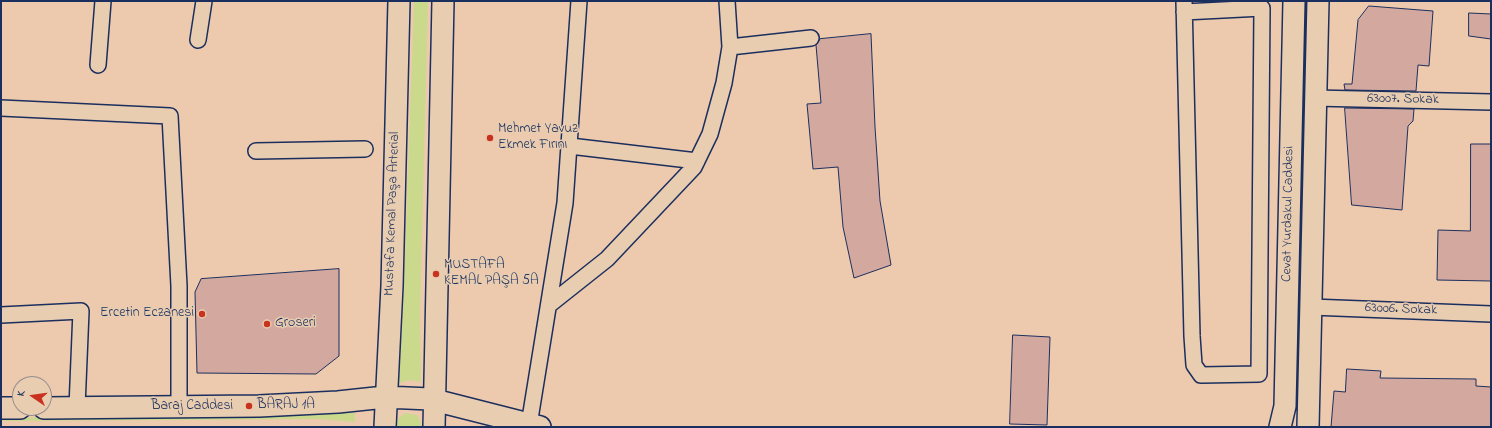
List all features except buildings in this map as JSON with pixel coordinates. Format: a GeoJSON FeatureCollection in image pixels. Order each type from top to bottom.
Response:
{"type":"FeatureCollection","features":[{"type":"Feature","properties":{"kind":"main road","name":"Mustafa Kemal Paşa Arterial"},"geometry":{"type":"LineString","coordinates":[[385,427],[385,398],[392,286],[399,1]]}},
{"type":"Feature","properties":{"kind":"main road"},"geometry":{"type":"LineString","coordinates":[[434,427],[443,1]]}},
{"type":"Feature","properties":{"kind":"main road","name":"Cevat Yurdakul Caddesi"},"geometry":{"type":"LineString","coordinates":[[1280,427],[1285,406],[1294,1]]}},
{"type":"Feature","properties":{"kind":"main road","name":"Cevat Yurdakul Caddesi"},"geometry":{"type":"LineString","coordinates":[[1308,427],[1314,98],[1318,1]]}},
{"type":"Feature","properties":{"kind":"main road","name":"Baraj Caddesi"},"geometry":{"type":"LineString","coordinates":[[52,408],[259,406],[385,398],[435,400],[534,426]]}},
{"type":"Feature","properties":{"kind":"main road"},"geometry":{"type":"LineString","coordinates":[[1,408],[12,408]]}},
{"type":"Feature","properties":{"kind":"street"},"geometry":{"type":"LineString","coordinates":[[98,65],[103,1]]}},
{"type":"Feature","properties":{"kind":"street"},"geometry":{"type":"LineString","coordinates":[[198,40],[204,1]]}},
{"type":"Feature","properties":{"kind":"street"},"geometry":{"type":"LineString","coordinates":[[534,426],[549,305],[565,203],[580,1]]}},
{"type":"Feature","properties":{"kind":"street"},"geometry":{"type":"LineString","coordinates":[[549,305],[607,259],[694,167],[710,134],[724,83],[730,47],[727,1]]}},
{"type":"Feature","properties":{"kind":"street"},"geometry":{"type":"LineString","coordinates":[[1184,7],[1262,8],[1259,374],[1200,375],[1194,365],[1184,7]]}},
{"type":"Feature","properties":{"kind":"street"},"geometry":{"type":"LineString","coordinates":[[730,47],[810,38]]}},
{"type":"Feature","properties":{"kind":"street","name":"63007. Sokak"},"geometry":{"type":"LineString","coordinates":[[1314,98],[1491,102]]}},
{"type":"Feature","properties":{"kind":"street"},"geometry":{"type":"LineString","coordinates":[[1,108],[170,116],[178,286],[178,407]]}},
{"type":"Feature","properties":{"kind":"street"},"geometry":{"type":"LineString","coordinates":[[570,146],[697,161]]}},
{"type":"Feature","properties":{"kind":"street"},"geometry":{"type":"LineString","coordinates":[[256,150],[365,149]]}},
{"type":"Feature","properties":{"kind":"street","name":"63006. Sokak"},"geometry":{"type":"LineString","coordinates":[[1311,307],[1491,314]]}},
{"type":"Feature","properties":{"kind":"street"},"geometry":{"type":"LineString","coordinates":[[1,315],[81,311],[77,407]]}},
{"type":"Feature","properties":{"kind":"green space"},"geometry":{"type":"Polygon","coordinates":[[[414,1],[428,1],[420,313],[421,382],[410,380],[399,383],[403,311],[414,1]]]}},
{"type":"Feature","properties":{"kind":"green space"},"geometry":{"type":"Polygon","coordinates":[[[1305,1],[1309,1],[1295,409],[1292,409],[1305,1]]]}},
{"type":"Feature","properties":{"kind":"green space"},"geometry":{"type":"Polygon","coordinates":[[[355,413],[355,422],[319,419],[1,421],[1,418],[355,413]]]}},
{"type":"Feature","properties":{"kind":"green space"},"geometry":{"type":"Polygon","coordinates":[[[405,413],[417,415],[421,422],[421,427],[396,427],[398,419],[405,413]]]}},
{"type":"Feature","properties":{"kind":"place","name":"Mehmet Yavuz Ekmek Fırını"},"geometry":{"type":"Point","coordinates":[490,138]}},
{"type":"Feature","properties":{"kind":"place","name":"MUSTAFA KEMAL PAŞA 5A"},"geometry":{"type":"Point","coordinates":[436,274]}},
{"type":"Feature","properties":{"kind":"place","name":"Ercetin Eczanesi"},"geometry":{"type":"Point","coordinates":[202,314]}},
{"type":"Feature","properties":{"kind":"place","name":"Groseri"},"geometry":{"type":"Point","coordinates":[267,324]}},
{"type":"Feature","properties":{"kind":"place","name":"BARAJ 1A"},"geometry":{"type":"Point","coordinates":[249,406]}}]}
